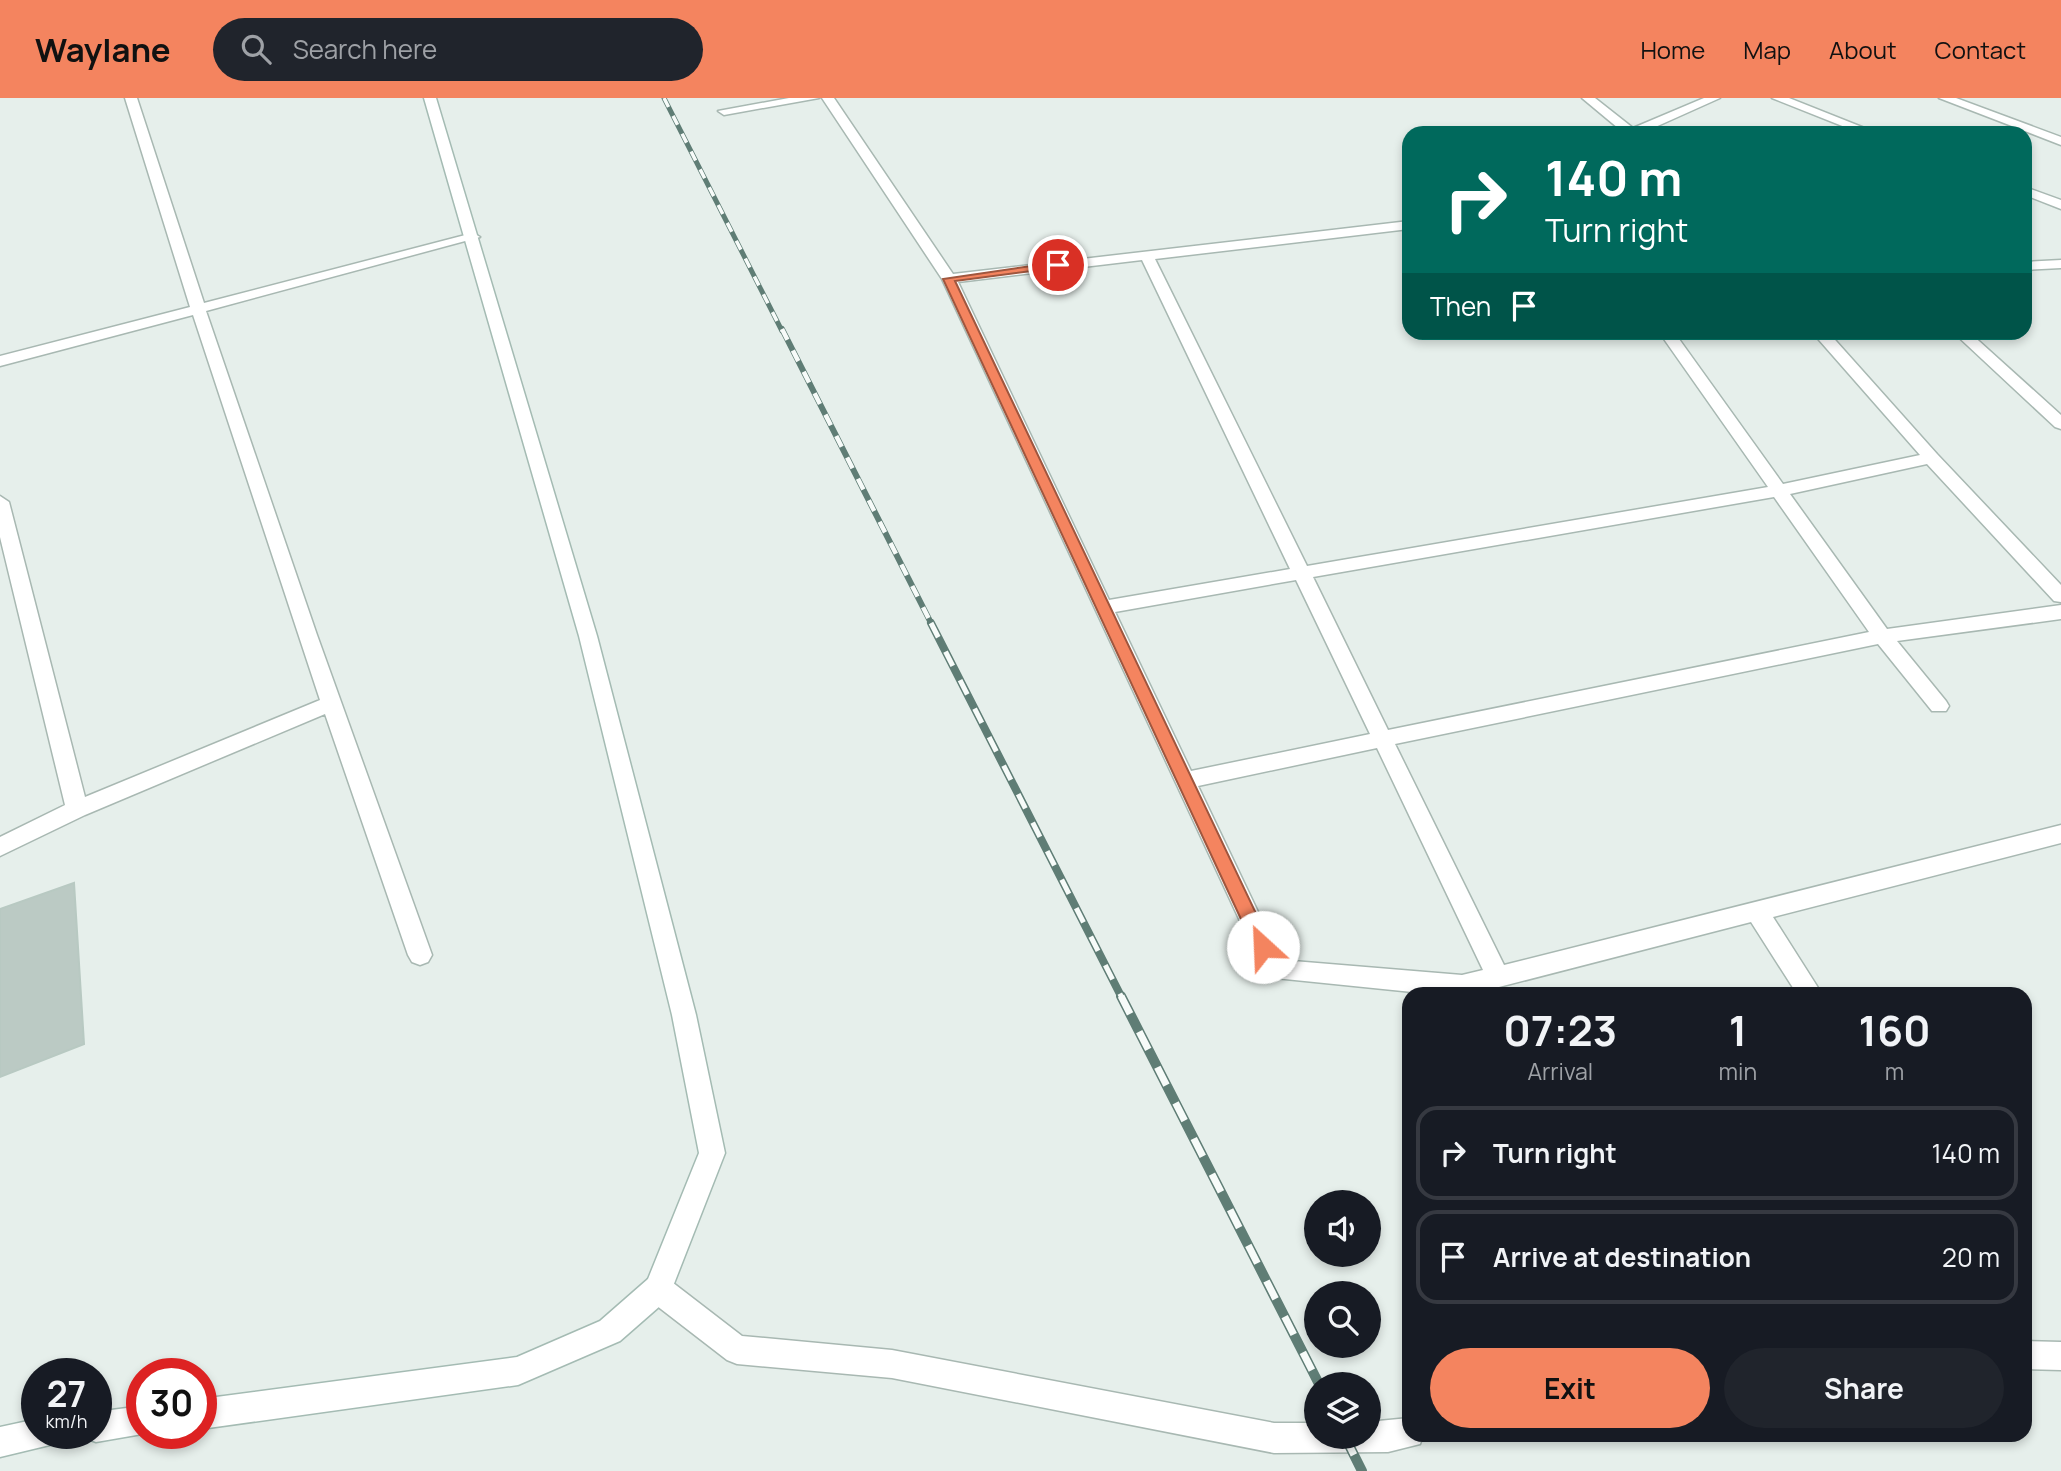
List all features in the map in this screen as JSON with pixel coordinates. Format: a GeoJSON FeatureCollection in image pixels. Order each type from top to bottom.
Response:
{"type":"FeatureCollection","features":[{"type":"Feature","properties":{"kind":"street"},"geometry":{"type":"LineString","coordinates":[[131,98],[197,308],[329,704],[420,955]]}},
{"type":"Feature","properties":{"kind":"street"},"geometry":{"type":"LineString","coordinates":[[217,1412],[518,1371],[610,1331],[658,1289],[712,1153],[684,1015],[588,636],[430,98]]}},
{"type":"Feature","properties":{"kind":"street"},"geometry":{"type":"LineString","coordinates":[[724,111],[813,98]]}},
{"type":"Feature","properties":{"kind":"street"},"geometry":{"type":"LineString","coordinates":[[828,98],[949,279],[1274,970],[1462,986],[2061,834]]}},
{"type":"Feature","properties":{"kind":"street"},"geometry":{"type":"LineString","coordinates":[[1588,98],[1623,126]]}},
{"type":"Feature","properties":{"kind":"street"},"geometry":{"type":"LineString","coordinates":[[1648,126],[1714,98]]}},
{"type":"Feature","properties":{"kind":"street"},"geometry":{"type":"LineString","coordinates":[[1778,98],[1852,126]]}},
{"type":"Feature","properties":{"kind":"street"},"geometry":{"type":"LineString","coordinates":[[1944,98],[2020,126]]}},
{"type":"Feature","properties":{"kind":"street"},"geometry":{"type":"LineString","coordinates":[[2032,130],[2061,141]]}},
{"type":"Feature","properties":{"kind":"street"},"geometry":{"type":"LineString","coordinates":[[2032,194],[2061,205]]}},
{"type":"Feature","properties":{"kind":"street"},"geometry":{"type":"LineString","coordinates":[[949,279],[1402,226]]}},
{"type":"Feature","properties":{"kind":"street"},"geometry":{"type":"LineString","coordinates":[[0,361],[473,237]]}},
{"type":"Feature","properties":{"kind":"street"},"geometry":{"type":"LineString","coordinates":[[1146,254],[1498,976]]}},
{"type":"Feature","properties":{"kind":"street"},"geometry":{"type":"LineString","coordinates":[[2032,266],[2057,271]]}},
{"type":"Feature","properties":{"kind":"street"},"geometry":{"type":"LineString","coordinates":[[1671,340],[1882,636],[1939,706]]}},
{"type":"Feature","properties":{"kind":"street"},"geometry":{"type":"LineString","coordinates":[[1826,340],[1931,458],[2061,596]]}},
{"type":"Feature","properties":{"kind":"street"},"geometry":{"type":"LineString","coordinates":[[1969,340],[2061,424]]}},
{"type":"Feature","properties":{"kind":"street"},"geometry":{"type":"LineString","coordinates":[[1104,607],[1778,491],[1931,458]]}},
{"type":"Feature","properties":{"kind":"street"},"geometry":{"type":"LineString","coordinates":[[0,502],[77,809]]}},
{"type":"Feature","properties":{"kind":"street"},"geometry":{"type":"LineString","coordinates":[[1185,780],[1882,636],[2061,612]]}},
{"type":"Feature","properties":{"kind":"street"},"geometry":{"type":"LineString","coordinates":[[0,847],[77,809],[329,704]]}},
{"type":"Feature","properties":{"kind":"street"},"geometry":{"type":"LineString","coordinates":[[1756,910],[1806,987]]}},
{"type":"Feature","properties":{"kind":"street"},"geometry":{"type":"LineString","coordinates":[[658,1289],[737,1350],[892,1364],[1274,1438],[1388,1437],[1402,1434]]}},
{"type":"Feature","properties":{"kind":"street"},"geometry":{"type":"LineString","coordinates":[[2032,1355],[2061,1356]]}},
{"type":"Feature","properties":{"kind":"street"},"geometry":{"type":"LineString","coordinates":[[0,1441],[21,1437]]}},
{"type":"Feature","properties":{"kind":"building"},"geometry":{"type":"Polygon","coordinates":[[[74,883],[84,1044],[0,1077],[0,909],[74,883]]]}},
{"type":"Feature","properties":{"kind":"railway"},"geometry":{"type":"LineString","coordinates":[[664,98],[782,331]]}},
{"type":"Feature","properties":{"kind":"railway"},"geometry":{"type":"LineString","coordinates":[[782,329],[932,625]]}},
{"type":"Feature","properties":{"kind":"railway"},"geometry":{"type":"LineString","coordinates":[[931,623],[1122,998]]}},
{"type":"Feature","properties":{"kind":"railway"},"geometry":{"type":"LineString","coordinates":[[1121,996],[1313,1372]]}},
{"type":"Feature","properties":{"kind":"railway"},"geometry":{"type":"LineString","coordinates":[[1351,1449],[1362,1471]]}},
{"type":"Feature","properties":{"kind":"route"},"geometry":{"type":"LineString","coordinates":[[1058,265],[949,279],[1263,947]]}}]}
